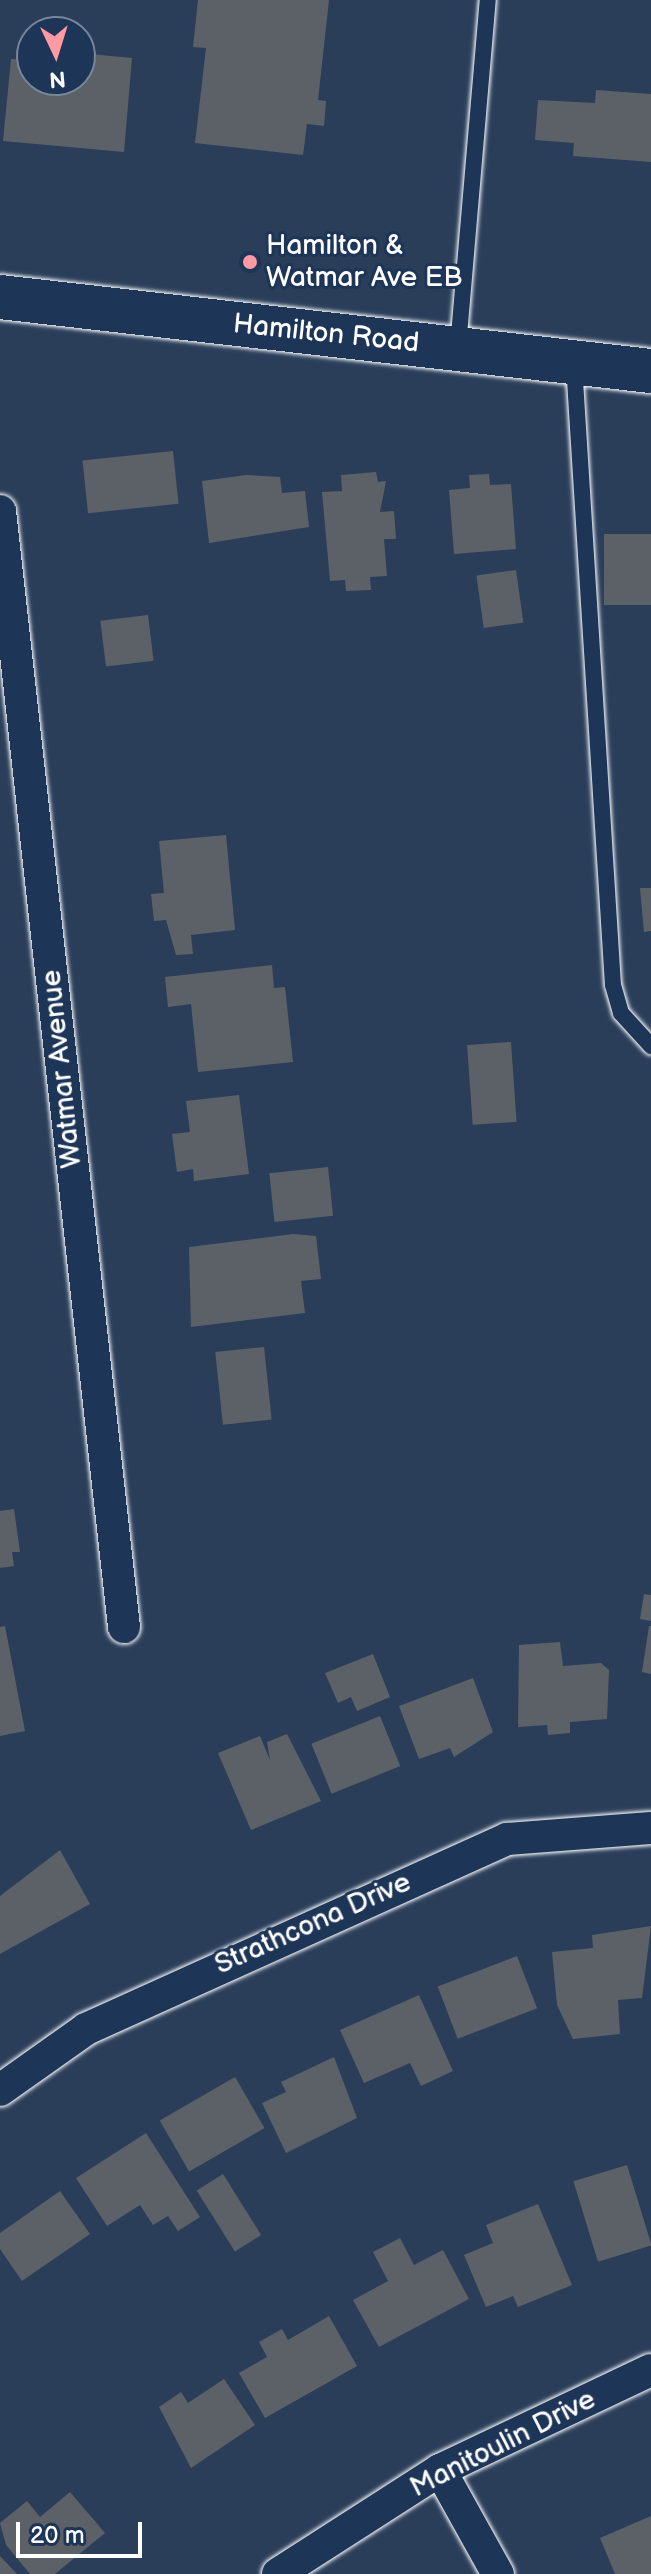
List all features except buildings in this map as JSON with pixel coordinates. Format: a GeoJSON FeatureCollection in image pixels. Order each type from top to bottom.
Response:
{"type":"FeatureCollection","features":[{"type":"Feature","properties":{"kind":"main road","name":"Hamilton Road"},"geometry":{"type":"LineString","coordinates":[[0,297],[651,371]]}},
{"type":"Feature","properties":{"kind":"street","name":"Watmar Avenue"},"geometry":{"type":"LineString","coordinates":[[0,511],[124,1627]]}},
{"type":"Feature","properties":{"kind":"street","name":"Strathcona Drive"},"geometry":{"type":"LineString","coordinates":[[0,2090],[86,2029],[507,1839],[651,1828]]}},
{"type":"Feature","properties":{"kind":"street","name":"Manitoulin Drive"},"geometry":{"type":"LineString","coordinates":[[278,2574],[440,2470],[651,2370]]}},
{"type":"Feature","properties":{"kind":"street"},"geometry":{"type":"LineString","coordinates":[[440,2470],[498,2574]]}},
{"type":"Feature","properties":{"kind":"lane"},"geometry":{"type":"LineString","coordinates":[[458,349],[488,0]]}},
{"type":"Feature","properties":{"kind":"lane"},"geometry":{"type":"LineString","coordinates":[[574,362],[613,985],[621,1013],[651,1046]]}},
{"type":"Feature","properties":{"kind":"place","name":"Hamilton & Watmar Ave EB"},"geometry":{"type":"Point","coordinates":[250,262]}}]}
